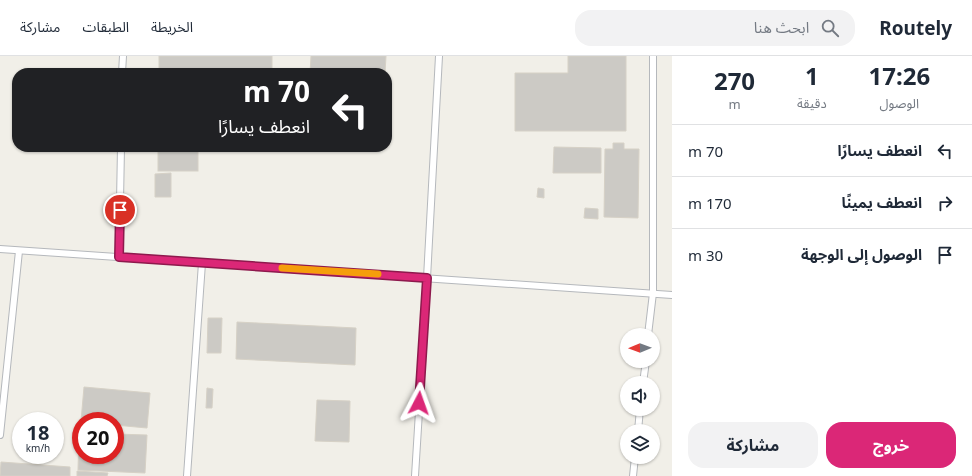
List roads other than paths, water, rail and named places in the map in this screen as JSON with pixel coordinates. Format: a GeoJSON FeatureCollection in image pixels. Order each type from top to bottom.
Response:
{"type":"FeatureCollection","features":[{"type":"Feature","properties":{"kind":"lane"},"geometry":{"type":"LineString","coordinates":[[122,68],[123,56]]}},
{"type":"Feature","properties":{"kind":"lane"},"geometry":{"type":"LineString","coordinates":[[415,476],[439,56]]}},
{"type":"Feature","properties":{"kind":"lane"},"geometry":{"type":"LineString","coordinates":[[649,328],[653,293],[652,56]]}},
{"type":"Feature","properties":{"kind":"lane"},"geometry":{"type":"LineString","coordinates":[[119,257],[121,152]]}},
{"type":"Feature","properties":{"kind":"lane"},"geometry":{"type":"LineString","coordinates":[[0,249],[672,294]]}},
{"type":"Feature","properties":{"kind":"lane"},"geometry":{"type":"LineString","coordinates":[[0,435],[19,251]]}},
{"type":"Feature","properties":{"kind":"lane"},"geometry":{"type":"LineString","coordinates":[[187,476],[202,263]]}},
{"type":"Feature","properties":{"kind":"lane"},"geometry":{"type":"LineString","coordinates":[[633,476],[634,464]]}}]}
